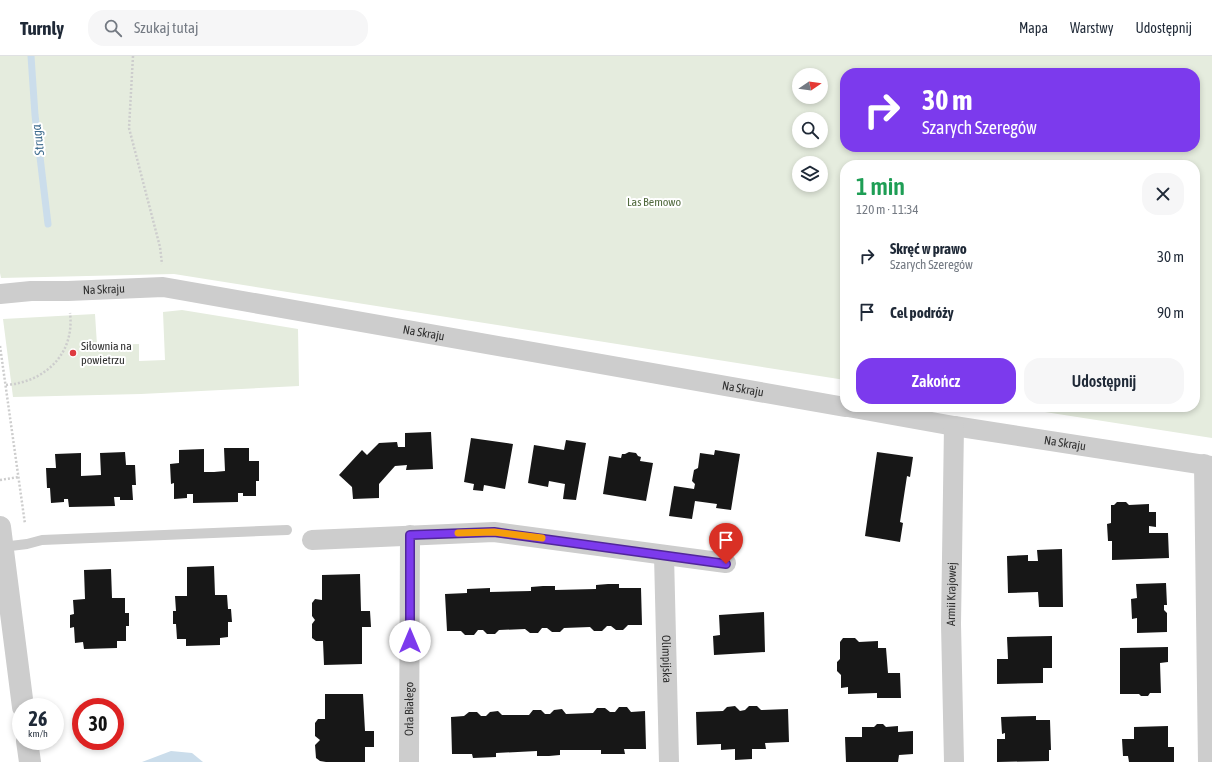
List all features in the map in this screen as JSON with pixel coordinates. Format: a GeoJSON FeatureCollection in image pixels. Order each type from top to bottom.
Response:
{"type":"FeatureCollection","features":[{"type":"Feature","properties":{"kind":"street","name":"Na Skraju"},"geometry":{"type":"LineString","coordinates":[[0,294],[31,291],[164,287],[840,406]]}},
{"type":"Feature","properties":{"kind":"street","name":"Na Skraju"},"geometry":{"type":"LineString","coordinates":[[874,412],[954,426],[1208,465]]}},
{"type":"Feature","properties":{"kind":"street","name":"Armii Krajowej"},"geometry":{"type":"LineString","coordinates":[[954,426],[951,624],[954,762]]}},
{"type":"Feature","properties":{"kind":"street"},"geometry":{"type":"LineString","coordinates":[[1208,465],[1208,762]]}},
{"type":"Feature","properties":{"kind":"street"},"geometry":{"type":"LineString","coordinates":[[312,540],[494,532],[726,564]]}},
{"type":"Feature","properties":{"kind":"street","name":"Orła Białego"},"geometry":{"type":"LineString","coordinates":[[409,762],[410,535]]}},
{"type":"Feature","properties":{"kind":"street"},"geometry":{"type":"LineString","coordinates":[[1,537],[22,698]]}},
{"type":"Feature","properties":{"kind":"street","name":"Olimpijska"},"geometry":{"type":"LineString","coordinates":[[664,555],[669,762]]}},
{"type":"Feature","properties":{"kind":"street"},"geometry":{"type":"LineString","coordinates":[[28,750],[30,762]]}},
{"type":"Feature","properties":{"kind":"lane"},"geometry":{"type":"LineString","coordinates":[[1,537],[27,544],[42,540],[287,530]]}},
{"type":"Feature","properties":{"kind":"path"},"geometry":{"type":"LineString","coordinates":[[133,56],[129,128],[160,247],[164,287]]}},
{"type":"Feature","properties":{"kind":"path"},"geometry":{"type":"LineString","coordinates":[[6,385],[17,384],[43,374],[54,363],[63,353],[68,340],[71,315]]}},
{"type":"Feature","properties":{"kind":"path"},"geometry":{"type":"LineString","coordinates":[[0,480],[18,477]]}},
{"type":"Feature","properties":{"kind":"green space","name":"Las Bemowo"},"geometry":{"type":"Polygon","coordinates":[[[0,56],[1212,56],[1212,438],[1045,412],[1200,412],[1200,160],[840,160],[840,379],[174,274],[1,278],[0,56]]]}},
{"type":"Feature","properties":{"kind":"green space"},"geometry":{"type":"Polygon","coordinates":[[[182,310],[298,329],[299,386],[141,394],[13,397],[3,319],[95,314],[97,345],[139,344],[139,361],[165,360],[163,312],[182,310]]]}},
{"type":"Feature","properties":{"kind":"water"},"geometry":{"type":"Polygon","coordinates":[[[171,751],[192,753],[203,762],[142,762],[171,751]]]}},
{"type":"Feature","properties":{"kind":"building"},"geometry":{"type":"Polygon","coordinates":[[[431,432],[433,469],[406,470],[407,465],[395,466],[379,484],[379,498],[353,499],[352,487],[339,475],[362,450],[367,455],[379,443],[397,442],[398,447],[405,447],[405,433],[431,432]]]}},
{"type":"Feature","properties":{"kind":"building"},"geometry":{"type":"Polygon","coordinates":[[[471,438],[513,444],[505,489],[484,485],[483,491],[473,490],[474,484],[464,482],[471,438]]]}},
{"type":"Feature","properties":{"kind":"building"},"geometry":{"type":"Polygon","coordinates":[[[566,440],[586,443],[576,500],[563,499],[565,484],[549,481],[548,487],[528,483],[534,445],[564,450],[566,440]]]}},
{"type":"Feature","properties":{"kind":"building"},"geometry":{"type":"Polygon","coordinates":[[[224,448],[249,448],[249,461],[259,461],[259,481],[256,481],[256,496],[243,496],[243,493],[238,493],[238,502],[193,503],[193,494],[187,494],[187,498],[174,499],[174,483],[171,484],[170,464],[179,463],[179,450],[204,449],[204,472],[214,472],[225,471],[224,448]]]}},
{"type":"Feature","properties":{"kind":"building"},"geometry":{"type":"Polygon","coordinates":[[[715,450],[740,454],[731,510],[716,508],[717,504],[695,501],[692,519],[669,516],[674,486],[694,489],[695,484],[692,481],[694,470],[698,468],[700,453],[714,455],[715,450]]]}},
{"type":"Feature","properties":{"kind":"building"},"geometry":{"type":"Polygon","coordinates":[[[125,452],[126,465],[135,465],[136,485],[132,485],[133,500],[120,500],[120,497],[114,497],[115,506],[69,507],[68,499],[64,499],[64,502],[51,503],[50,488],[47,488],[46,468],[56,468],[55,454],[81,453],[81,476],[101,475],[100,453],[125,452]]]}},
{"type":"Feature","properties":{"kind":"building"},"geometry":{"type":"Polygon","coordinates":[[[629,452],[636,453],[641,457],[640,461],[653,463],[646,501],[603,494],[609,456],[621,458],[622,454],[629,452]]]}},
{"type":"Feature","properties":{"kind":"building"},"geometry":{"type":"Polygon","coordinates":[[[877,452],[913,457],[910,477],[907,476],[900,522],[903,523],[900,542],[865,536],[877,452]]]}},
{"type":"Feature","properties":{"kind":"building"},"geometry":{"type":"Polygon","coordinates":[[[1117,502],[1126,502],[1129,505],[1149,504],[1149,512],[1156,512],[1156,527],[1149,526],[1149,533],[1168,533],[1169,558],[1112,560],[1112,541],[1108,541],[1107,524],[1111,523],[1111,505],[1114,505],[1117,502]]]}},
{"type":"Feature","properties":{"kind":"building"},"geometry":{"type":"Polygon","coordinates":[[[1062,549],[1063,607],[1039,607],[1038,592],[1008,593],[1007,556],[1028,555],[1028,561],[1038,561],[1037,550],[1062,549]]]}},
{"type":"Feature","properties":{"kind":"building"},"geometry":{"type":"Polygon","coordinates":[[[214,566],[215,595],[227,595],[228,609],[231,609],[232,622],[228,622],[228,637],[220,638],[220,645],[186,646],[186,639],[177,639],[176,624],[173,624],[173,611],[176,611],[175,596],[187,596],[187,567],[214,566]]]}},
{"type":"Feature","properties":{"kind":"building"},"geometry":{"type":"Polygon","coordinates":[[[111,569],[112,598],[125,598],[125,613],[129,613],[129,626],[126,626],[126,641],[117,641],[117,648],[84,649],[83,642],[75,643],[74,627],[70,628],[70,615],[74,614],[73,600],[85,599],[84,570],[111,569]]]}},
{"type":"Feature","properties":{"kind":"building"},"geometry":{"type":"Polygon","coordinates":[[[360,574],[361,611],[370,611],[371,627],[362,627],[362,664],[324,665],[323,641],[316,641],[312,638],[312,624],[315,620],[312,616],[312,603],[315,599],[322,600],[322,575],[360,574]]]}},
{"type":"Feature","properties":{"kind":"building"},"geometry":{"type":"Polygon","coordinates":[[[1166,583],[1167,605],[1164,605],[1164,610],[1167,613],[1167,632],[1137,633],[1137,618],[1132,619],[1131,599],[1137,598],[1136,584],[1166,583]]]}},
{"type":"Feature","properties":{"kind":"building"},"geometry":{"type":"Polygon","coordinates":[[[619,584],[619,588],[641,588],[642,625],[628,625],[623,630],[616,630],[611,626],[607,626],[602,631],[594,631],[590,627],[564,628],[560,632],[552,632],[547,628],[542,628],[538,633],[530,633],[525,629],[499,630],[495,634],[487,634],[483,630],[478,630],[474,635],[465,635],[461,631],[447,631],[445,594],[467,593],[467,589],[490,588],[490,592],[531,591],[531,587],[543,586],[555,586],[555,590],[596,589],[596,585],[619,584]]]}},
{"type":"Feature","properties":{"kind":"building"},"geometry":{"type":"Polygon","coordinates":[[[764,612],[765,652],[714,655],[713,636],[720,635],[719,615],[764,612]]]}},
{"type":"Feature","properties":{"kind":"building"},"geometry":{"type":"Polygon","coordinates":[[[1052,636],[1052,668],[1043,668],[1043,683],[997,684],[997,659],[1008,659],[1007,637],[1052,636]]]}},
{"type":"Feature","properties":{"kind":"building"},"geometry":{"type":"Polygon","coordinates":[[[843,638],[855,638],[859,642],[878,641],[878,648],[886,648],[888,673],[900,673],[901,698],[877,698],[877,693],[848,694],[848,687],[841,688],[841,675],[837,671],[837,662],[840,659],[840,642],[843,638]]]}},
{"type":"Feature","properties":{"kind":"building"},"geometry":{"type":"Polygon","coordinates":[[[1168,647],[1168,662],[1160,663],[1161,693],[1150,693],[1148,696],[1141,696],[1139,694],[1120,694],[1120,648],[1168,647]]]}},
{"type":"Feature","properties":{"kind":"building"},"geometry":{"type":"Polygon","coordinates":[[[325,694],[363,694],[365,731],[374,731],[374,747],[365,747],[365,762],[326,762],[320,761],[316,758],[315,745],[320,740],[315,736],[315,723],[318,719],[325,719],[325,694]]]}},
{"type":"Feature","properties":{"kind":"building"},"geometry":{"type":"Polygon","coordinates":[[[735,706],[740,711],[745,710],[749,706],[757,706],[761,710],[788,709],[789,742],[765,743],[766,749],[752,749],[752,759],[735,760],[735,749],[721,750],[721,744],[697,745],[696,712],[723,711],[727,707],[735,706]]]}},
{"type":"Feature","properties":{"kind":"building"},"geometry":{"type":"Polygon","coordinates":[[[619,707],[627,707],[631,712],[645,711],[646,749],[624,749],[625,754],[601,754],[601,750],[560,750],[560,755],[537,756],[537,751],[496,753],[496,757],[473,758],[472,754],[452,754],[451,717],[464,716],[469,712],[477,712],[481,716],[486,716],[490,712],[498,711],[502,715],[529,715],[533,710],[541,710],[545,714],[550,714],[554,710],[562,709],[566,714],[593,713],[597,708],[605,708],[610,712],[615,712],[619,707]]]}},
{"type":"Feature","properties":{"kind":"building"},"geometry":{"type":"Polygon","coordinates":[[[1036,716],[1036,720],[1050,720],[1051,750],[1049,750],[1049,761],[997,762],[997,739],[1005,739],[1005,733],[1002,734],[1001,717],[1036,716]]]}},
{"type":"Feature","properties":{"kind":"building"},"geometry":{"type":"Polygon","coordinates":[[[877,724],[883,724],[886,727],[898,726],[898,732],[913,731],[913,754],[899,755],[898,762],[846,762],[845,737],[862,737],[862,727],[874,727],[877,724]]]}},
{"type":"Feature","properties":{"kind":"building"},"geometry":{"type":"Polygon","coordinates":[[[1168,726],[1168,747],[1174,747],[1174,762],[1129,762],[1128,756],[1123,756],[1122,739],[1134,739],[1134,727],[1168,726]]]}},
{"type":"Feature","properties":{"kind":"waterway","name":"Struga"},"geometry":{"type":"LineString","coordinates":[[31,56],[35,115],[48,224]]}},
{"type":"Feature","properties":{"kind":"slow traffic"},"geometry":{"type":"LineString","coordinates":[[458,533],[494,532],[542,538]]}},
{"type":"Feature","properties":{"kind":"place","name":"Siłownia na powietrzu"},"geometry":{"type":"Point","coordinates":[73,353]}},
{"type":"Feature","properties":{"kind":"route"},"geometry":{"type":"LineString","coordinates":[[410,641],[410,535],[494,532],[726,564]]}}]}
